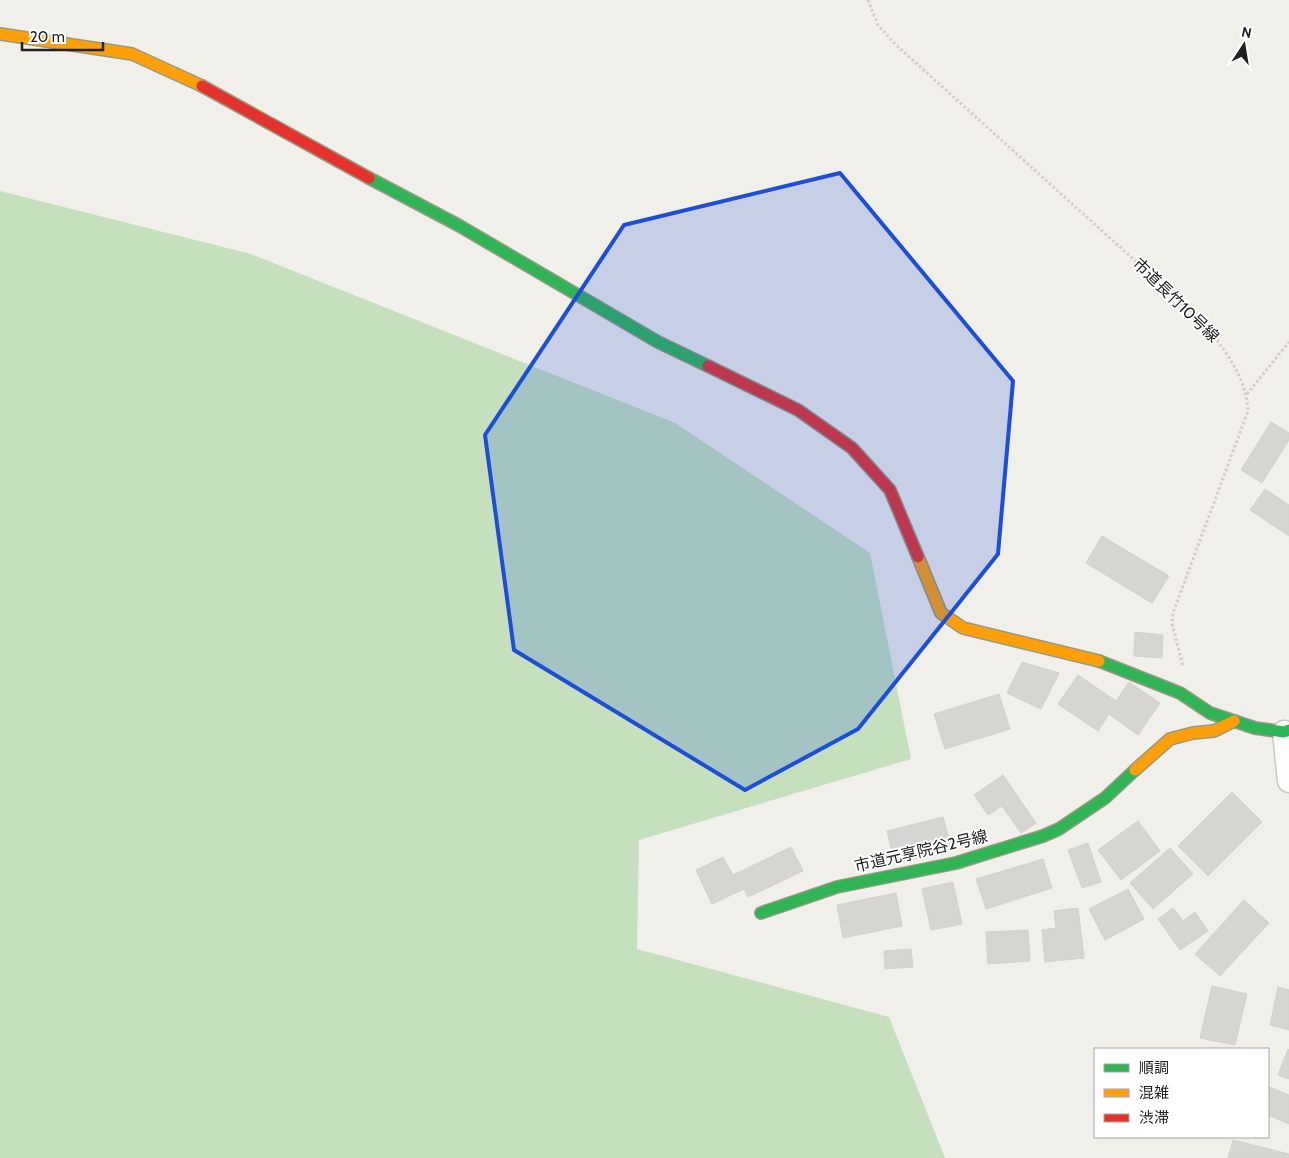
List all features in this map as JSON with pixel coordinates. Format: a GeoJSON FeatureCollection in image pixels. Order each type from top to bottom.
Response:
{"type":"FeatureCollection","features":[{"type":"Feature","properties":{"kind":"street"},"geometry":{"type":"LineString","coordinates":[[0,34],[97,47],[132,54],[187,77],[318,151],[458,225],[658,342],[798,410],[852,448],[890,490],[941,613],[964,628],[1109,663],[1180,693],[1210,713],[1255,728],[1287,731],[1289,781]]}},
{"type":"Feature","properties":{"kind":"street","name":"市道元享院谷2号線"},"geometry":{"type":"LineString","coordinates":[[761,913],[836,887],[956,863],[1043,836],[1059,829],[1105,798],[1170,739],[1193,733],[1214,731],[1234,721]]}},
{"type":"Feature","properties":{"kind":"path","name":"市道長竹10号線"},"geometry":{"type":"LineString","coordinates":[[868,0],[878,25],[896,45],[1192,312],[1222,344],[1247,394]]}},
{"type":"Feature","properties":{"kind":"path"},"geometry":{"type":"LineString","coordinates":[[1180,693],[1184,662],[1172,624],[1173,613],[1248,411],[1247,394],[1289,342]]}},
{"type":"Feature","properties":{"kind":"highlighted area"},"geometry":{"type":"Polygon","coordinates":[[[840,173],[1013,381],[998,554],[858,729],[745,790],[514,650],[485,435],[624,225],[840,173]]]}},
{"type":"Feature","properties":{"kind":"green space"},"geometry":{"type":"Polygon","coordinates":[[[0,191],[251,254],[675,423],[870,553],[911,759],[639,840],[637,949],[889,1017],[945,1158],[0,1158],[0,191]]]}},
{"type":"Feature","properties":{"kind":"building"},"geometry":{"type":"Polygon","coordinates":[[[1271,422],[1289,433],[1289,440],[1262,483],[1241,470],[1271,422]]]}},
{"type":"Feature","properties":{"kind":"building"},"geometry":{"type":"Polygon","coordinates":[[[1265,489],[1289,505],[1289,536],[1250,510],[1265,489]]]}},
{"type":"Feature","properties":{"kind":"building"},"geometry":{"type":"Polygon","coordinates":[[[1102,536],[1169,576],[1152,603],[1086,563],[1102,536]]]}},
{"type":"Feature","properties":{"kind":"building"},"geometry":{"type":"Polygon","coordinates":[[[1135,632],[1163,635],[1162,658],[1134,656],[1135,632]]]}},
{"type":"Feature","properties":{"kind":"building"},"geometry":{"type":"Polygon","coordinates":[[[1022,662],[1059,673],[1041,709],[1007,693],[1022,662]]]}},
{"type":"Feature","properties":{"kind":"building"},"geometry":{"type":"Polygon","coordinates":[[[1078,675],[1116,701],[1129,682],[1160,703],[1138,735],[1109,714],[1098,731],[1058,704],[1078,675]]]}},
{"type":"Feature","properties":{"kind":"building"},"geometry":{"type":"Polygon","coordinates":[[[999,694],[1010,729],[945,749],[934,714],[999,694]]]}},
{"type":"Feature","properties":{"kind":"building"},"geometry":{"type":"Polygon","coordinates":[[[1003,775],[1036,823],[1021,833],[1002,806],[988,815],[974,795],[1003,775]]]}},
{"type":"Feature","properties":{"kind":"building"},"geometry":{"type":"Polygon","coordinates":[[[1232,792],[1262,822],[1208,876],[1178,846],[1232,792]]]}},
{"type":"Feature","properties":{"kind":"building"},"geometry":{"type":"Polygon","coordinates":[[[943,817],[952,849],[895,864],[887,831],[943,817]]]}},
{"type":"Feature","properties":{"kind":"building"},"geometry":{"type":"Polygon","coordinates":[[[1138,821],[1160,851],[1121,880],[1098,850],[1138,821]]]}},
{"type":"Feature","properties":{"kind":"building"},"geometry":{"type":"Polygon","coordinates":[[[1088,843],[1101,882],[1082,888],[1068,850],[1088,843]]]}},
{"type":"Feature","properties":{"kind":"building"},"geometry":{"type":"Polygon","coordinates":[[[791,847],[803,871],[748,897],[744,889],[712,904],[696,870],[723,857],[733,875],[791,847]]]}},
{"type":"Feature","properties":{"kind":"building"},"geometry":{"type":"Polygon","coordinates":[[[1170,848],[1193,874],[1153,909],[1130,883],[1170,848]]]}},
{"type":"Feature","properties":{"kind":"building"},"geometry":{"type":"Polygon","coordinates":[[[1043,859],[1052,888],[986,909],[976,879],[1043,859]]]}},
{"type":"Feature","properties":{"kind":"building"},"geometry":{"type":"Polygon","coordinates":[[[953,882],[962,924],[931,930],[922,889],[953,882]]]}},
{"type":"Feature","properties":{"kind":"building"},"geometry":{"type":"Polygon","coordinates":[[[1128,889],[1144,919],[1105,940],[1089,909],[1128,889]]]}},
{"type":"Feature","properties":{"kind":"building"},"geometry":{"type":"Polygon","coordinates":[[[896,893],[902,926],[843,938],[837,905],[896,893]]]}},
{"type":"Feature","properties":{"kind":"building"},"geometry":{"type":"Polygon","coordinates":[[[1244,900],[1269,923],[1220,976],[1195,954],[1244,900]]]}},
{"type":"Feature","properties":{"kind":"building"},"geometry":{"type":"Polygon","coordinates":[[[1078,908],[1084,958],[1045,962],[1042,930],[1056,928],[1054,911],[1078,908]]]}},
{"type":"Feature","properties":{"kind":"building"},"geometry":{"type":"Polygon","coordinates":[[[1173,908],[1183,921],[1195,912],[1208,931],[1180,950],[1158,919],[1173,908]]]}},
{"type":"Feature","properties":{"kind":"building"},"geometry":{"type":"Polygon","coordinates":[[[1028,930],[1030,961],[988,964],[986,932],[1028,930]]]}},
{"type":"Feature","properties":{"kind":"building"},"geometry":{"type":"Polygon","coordinates":[[[911,949],[913,967],[885,969],[884,951],[911,949]]]}},
{"type":"Feature","properties":{"kind":"building"},"geometry":{"type":"Polygon","coordinates":[[[1212,986],[1247,994],[1235,1045],[1200,1038],[1212,986]]]}},
{"type":"Feature","properties":{"kind":"building"},"geometry":{"type":"Polygon","coordinates":[[[1278,987],[1289,990],[1289,1030],[1270,1025],[1278,987]]]}},
{"type":"Feature","properties":{"kind":"building"},"geometry":{"type":"Polygon","coordinates":[[[1289,1050],[1289,1079],[1278,1075],[1289,1050]]]}},
{"type":"Feature","properties":{"kind":"building"},"geometry":{"type":"Polygon","coordinates":[[[1269,1087],[1289,1095],[1289,1124],[1269,1115],[1269,1087]]]}},
{"type":"Feature","properties":{"kind":"building"},"geometry":{"type":"Polygon","coordinates":[[[1233,1140],[1289,1154],[1289,1158],[1228,1158],[1233,1140]]]}},
{"type":"Feature","properties":{"kind":"traffic: fast"},"geometry":{"type":"LineString","coordinates":[[369,178],[458,225],[658,342],[708,366]]}},
{"type":"Feature","properties":{"kind":"traffic: fast"},"geometry":{"type":"LineString","coordinates":[[1099,661],[1180,693],[1210,713],[1255,728],[1284,732],[1289,730]]}},
{"type":"Feature","properties":{"kind":"traffic: fast"},"geometry":{"type":"LineString","coordinates":[[761,913],[837,887],[956,863],[1043,836],[1059,829],[1105,798],[1135,770]]}},
{"type":"Feature","properties":{"kind":"traffic: slow"},"geometry":{"type":"LineString","coordinates":[[0,34],[132,54],[202,86]]}},
{"type":"Feature","properties":{"kind":"traffic: slow"},"geometry":{"type":"LineString","coordinates":[[918,557],[941,613],[963,628],[1099,661]]}},
{"type":"Feature","properties":{"kind":"traffic: slow"},"geometry":{"type":"LineString","coordinates":[[1135,770],[1170,739],[1193,733],[1214,731],[1234,721]]}},
{"type":"Feature","properties":{"kind":"traffic: jam"},"geometry":{"type":"LineString","coordinates":[[202,86],[369,178]]}},
{"type":"Feature","properties":{"kind":"traffic: jam"},"geometry":{"type":"LineString","coordinates":[[708,366],[798,410],[852,448],[890,490],[918,557]]}}]}
